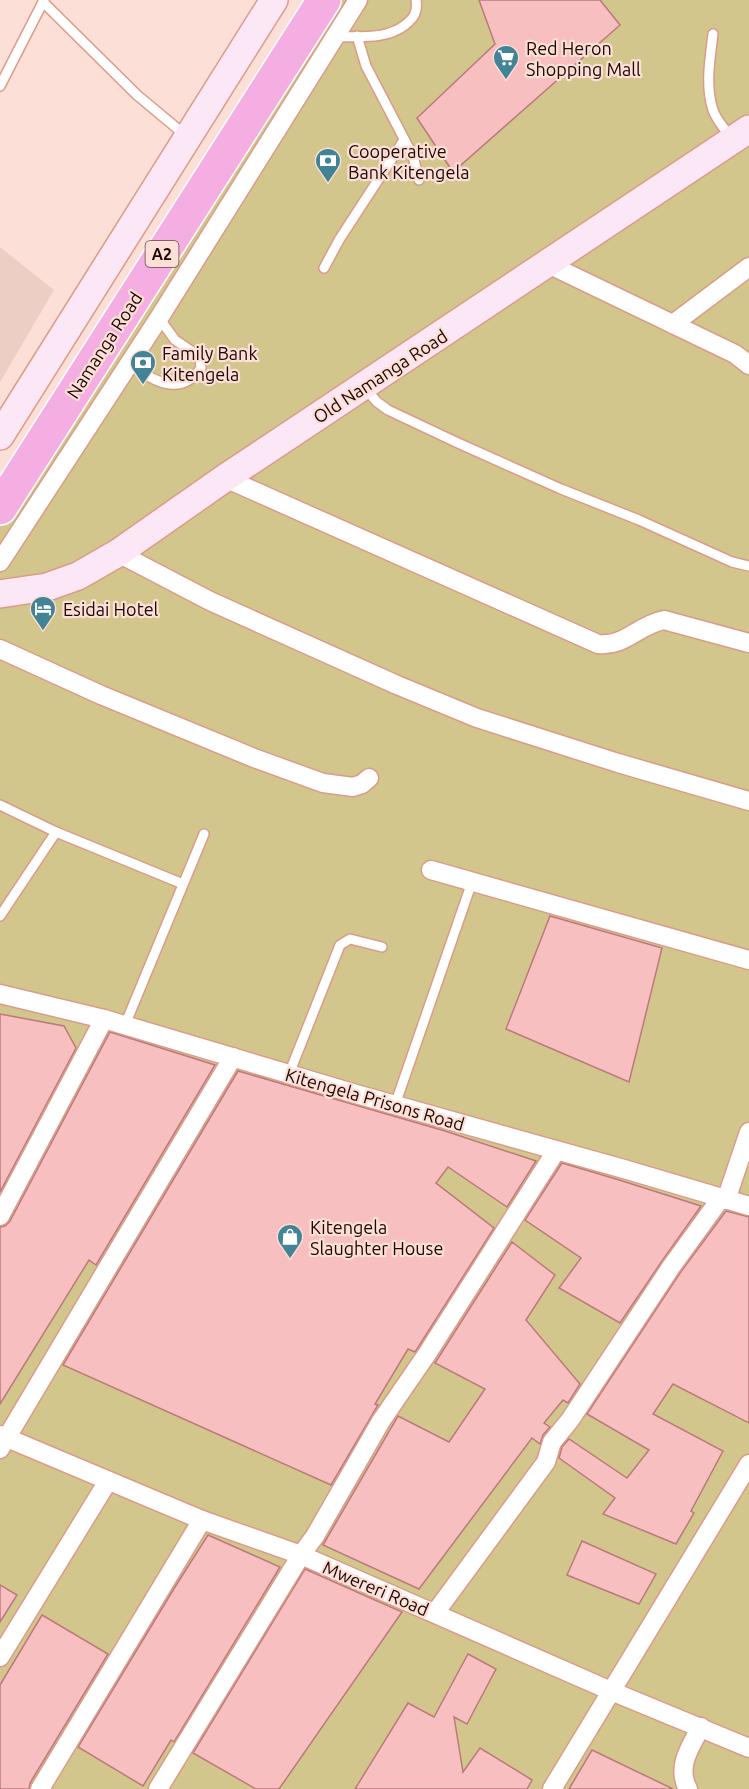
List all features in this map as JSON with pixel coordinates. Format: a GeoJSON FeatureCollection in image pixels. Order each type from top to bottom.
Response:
{"type":"FeatureCollection","features":[{"type":"Feature","properties":{"kind":"highway","name":"Namanga Road"},"geometry":{"type":"LineString","coordinates":[[0,508],[182,251],[323,20]]}},
{"type":"Feature","properties":{"kind":"street"},"geometry":{"type":"LineString","coordinates":[[0,435],[274,0]]}},
{"type":"Feature","properties":{"kind":"street"},"geometry":{"type":"LineString","coordinates":[[323,20],[358,0]]}},
{"type":"Feature","properties":{"kind":"street","name":"Old Namanga Road"},"geometry":{"type":"LineString","coordinates":[[0,594],[58,583],[78,576],[118,553],[225,478],[741,135]]}},
{"type":"Feature","properties":{"kind":"street"},"geometry":{"type":"LineString","coordinates":[[0,562],[159,318],[182,251]]}},
{"type":"Feature","properties":{"kind":"street"},"geometry":{"type":"LineString","coordinates":[[548,264],[735,354],[749,365]]}},
{"type":"Feature","properties":{"kind":"street"},"geometry":{"type":"LineString","coordinates":[[673,324],[749,267]]}},
{"type":"Feature","properties":{"kind":"street"},"geometry":{"type":"LineString","coordinates":[[225,478],[598,644],[617,643],[652,622],[664,620],[749,643]]}},
{"type":"Feature","properties":{"kind":"street"},"geometry":{"type":"LineString","coordinates":[[118,553],[210,601],[477,718],[618,763],[749,801]]}},
{"type":"Feature","properties":{"kind":"street"},"geometry":{"type":"LineString","coordinates":[[0,649],[101,695],[254,758],[323,783],[353,787],[369,778]]}},
{"type":"Feature","properties":{"kind":"street"},"geometry":{"type":"LineString","coordinates":[[431,870],[749,960]]}},
{"type":"Feature","properties":{"kind":"street","name":"Kitengela Prisons Road"},"geometry":{"type":"LineString","coordinates":[[0,994],[104,1019],[749,1206]]}},
{"type":"Feature","properties":{"kind":"street"},"geometry":{"type":"LineString","coordinates":[[0,1216],[104,1019]]}},
{"type":"Feature","properties":{"kind":"street"},"geometry":{"type":"LineString","coordinates":[[2,1441],[233,1057]]}},
{"type":"Feature","properties":{"kind":"street"},"geometry":{"type":"LineString","coordinates":[[435,1613],[546,1461],[552,1442],[570,1420],[671,1267],[723,1199],[749,1132]]}},
{"type":"Feature","properties":{"kind":"street"},"geometry":{"type":"LineString","coordinates":[[158,1789],[301,1555],[315,1536],[381,1420],[427,1354],[556,1151]]}},
{"type":"Feature","properties":{"kind":"street","name":"Mwereri Road"},"geometry":{"type":"LineString","coordinates":[[2,1441],[202,1520],[301,1555],[612,1691],[749,1748]]}},
{"type":"Feature","properties":{"kind":"street"},"geometry":{"type":"LineString","coordinates":[[552,1789],[749,1464]]}},
{"type":"Feature","properties":{"kind":"street"},"geometry":{"type":"LineString","coordinates":[[0,1657],[108,1481]]}},
{"type":"Feature","properties":{"kind":"street"},"geometry":{"type":"LineString","coordinates":[[40,1789],[202,1520]]}},
{"type":"Feature","properties":{"kind":"street"},"geometry":{"type":"LineString","coordinates":[[688,1789],[683,1780],[684,1761],[701,1727]]}},
{"type":"Feature","properties":{"kind":"lane"},"geometry":{"type":"LineString","coordinates":[[323,20],[357,36],[379,36],[395,32],[412,19],[417,10],[416,0]]}},
{"type":"Feature","properties":{"kind":"lane"},"geometry":{"type":"LineString","coordinates":[[0,86],[44,1],[137,95],[187,137]]}},
{"type":"Feature","properties":{"kind":"lane"},"geometry":{"type":"LineString","coordinates":[[713,34],[709,68],[713,112],[741,135]]}},
{"type":"Feature","properties":{"kind":"lane"},"geometry":{"type":"LineString","coordinates":[[357,36],[366,66],[412,156],[419,180]]}},
{"type":"Feature","properties":{"kind":"lane"},"geometry":{"type":"LineString","coordinates":[[324,268],[339,240],[404,140]]}},
{"type":"Feature","properties":{"kind":"lane"},"geometry":{"type":"LineString","coordinates":[[128,365],[158,381],[174,385],[192,379],[201,368],[200,357],[175,340],[159,318]]}},
{"type":"Feature","properties":{"kind":"lane"},"geometry":{"type":"LineString","coordinates":[[364,386],[387,410],[561,489],[639,520],[732,562],[749,566]]}},
{"type":"Feature","properties":{"kind":"lane"},"geometry":{"type":"LineString","coordinates":[[0,805],[56,832],[183,884]]}},
{"type":"Feature","properties":{"kind":"lane"},"geometry":{"type":"LineString","coordinates":[[0,916],[56,832]]}},
{"type":"Feature","properties":{"kind":"lane"},"geometry":{"type":"LineString","coordinates":[[125,1025],[204,834]]}},
{"type":"Feature","properties":{"kind":"lane"},"geometry":{"type":"LineString","coordinates":[[395,1105],[472,882]]}},
{"type":"Feature","properties":{"kind":"lane"},"geometry":{"type":"LineString","coordinates":[[289,1074],[340,945],[350,939],[382,946]]}},
{"type":"Feature","properties":{"kind":"shaded area"},"geometry":{"type":"Polygon","coordinates":[[[324,0],[749,0],[749,1789],[0,1789],[0,509],[324,0]]]}},
{"type":"Feature","properties":{"kind":"shaded area"},"geometry":{"type":"Polygon","coordinates":[[[0,247],[54,290],[0,382],[0,247]]]}},
{"type":"Feature","properties":{"kind":"building","name":"Red Heron Shopping Mall"},"geometry":{"type":"Polygon","coordinates":[[[479,0],[600,0],[620,25],[453,172],[417,118],[495,44],[479,0]]]}},
{"type":"Feature","properties":{"kind":"building"},"geometry":{"type":"Polygon","coordinates":[[[550,916],[662,948],[629,1082],[506,1029],[550,916]]]}},
{"type":"Feature","properties":{"kind":"building"},"geometry":{"type":"Polygon","coordinates":[[[0,1014],[64,1026],[76,1048],[0,1192],[0,1014]]]}},
{"type":"Feature","properties":{"kind":"building"},"geometry":{"type":"Polygon","coordinates":[[[110,1032],[215,1065],[96,1265],[89,1260],[0,1404],[0,1227],[10,1221],[110,1032]]]}},
{"type":"Feature","properties":{"kind":"building","name":"Kitengela Slaughter House"},"geometry":{"type":"Polygon","coordinates":[[[238,1071],[445,1131],[536,1161],[507,1207],[448,1167],[436,1183],[494,1228],[415,1352],[408,1349],[331,1485],[63,1365],[238,1071]]]}},
{"type":"Feature","properties":{"kind":"building"},"geometry":{"type":"Polygon","coordinates":[[[562,1163],[701,1206],[620,1323],[559,1288],[581,1258],[525,1220],[562,1163]]]}},
{"type":"Feature","properties":{"kind":"building"},"geometry":{"type":"Polygon","coordinates":[[[726,1211],[749,1217],[749,1423],[673,1384],[653,1414],[723,1451],[691,1511],[694,1513],[676,1544],[603,1514],[615,1498],[559,1458],[562,1447],[569,1439],[627,1478],[649,1450],[587,1414],[680,1273],[726,1211]]]}},
{"type":"Feature","properties":{"kind":"building"},"geometry":{"type":"Polygon","coordinates":[[[512,1242],[555,1275],[526,1320],[580,1384],[568,1403],[563,1400],[544,1423],[550,1427],[543,1435],[540,1444],[532,1438],[419,1589],[323,1545],[398,1416],[449,1442],[485,1389],[435,1363],[512,1242]]]}},
{"type":"Feature","properties":{"kind":"building"},"geometry":{"type":"Polygon","coordinates":[[[208,1535],[280,1567],[174,1742],[171,1740],[143,1786],[78,1747],[208,1535]]]}},
{"type":"Feature","properties":{"kind":"building"},"geometry":{"type":"Polygon","coordinates":[[[582,1541],[656,1574],[639,1604],[567,1575],[582,1541]]]}},
{"type":"Feature","properties":{"kind":"building"},"geometry":{"type":"Polygon","coordinates":[[[305,1569],[402,1612],[279,1789],[256,1789],[193,1753],[305,1569]]]}},
{"type":"Feature","properties":{"kind":"building"},"geometry":{"type":"Polygon","coordinates":[[[0,1585],[17,1595],[0,1622],[0,1585]]]}},
{"type":"Feature","properties":{"kind":"building"},"geometry":{"type":"Polygon","coordinates":[[[42,1615],[108,1654],[30,1783],[29,1789],[0,1789],[0,1685],[42,1615]]]}},
{"type":"Feature","properties":{"kind":"building"},"geometry":{"type":"Polygon","coordinates":[[[468,1654],[496,1669],[467,1724],[454,1717],[463,1772],[480,1748],[532,1780],[527,1789],[355,1789],[408,1703],[434,1717],[468,1654]]]}},
{"type":"Feature","properties":{"kind":"building"},"geometry":{"type":"Polygon","coordinates":[[[592,1750],[673,1789],[569,1789],[592,1750]]]}},
{"type":"Feature","properties":{"kind":"place","name":"Red Heron Shopping Mall"},"geometry":{"type":"Point","coordinates":[506,81]}},
{"type":"Feature","properties":{"kind":"place","name":"Cooperative Bank Kitengela"},"geometry":{"type":"Point","coordinates":[328,184]}},
{"type":"Feature","properties":{"kind":"place","name":"Family Bank Kitengela"},"geometry":{"type":"Point","coordinates":[143,386]}},
{"type":"Feature","properties":{"kind":"place","name":"Esidai Hotel"},"geometry":{"type":"Point","coordinates":[43,632]}},
{"type":"Feature","properties":{"kind":"place","name":"Kitengela Slaughter House"},"geometry":{"type":"Point","coordinates":[290,1260]}}]}
